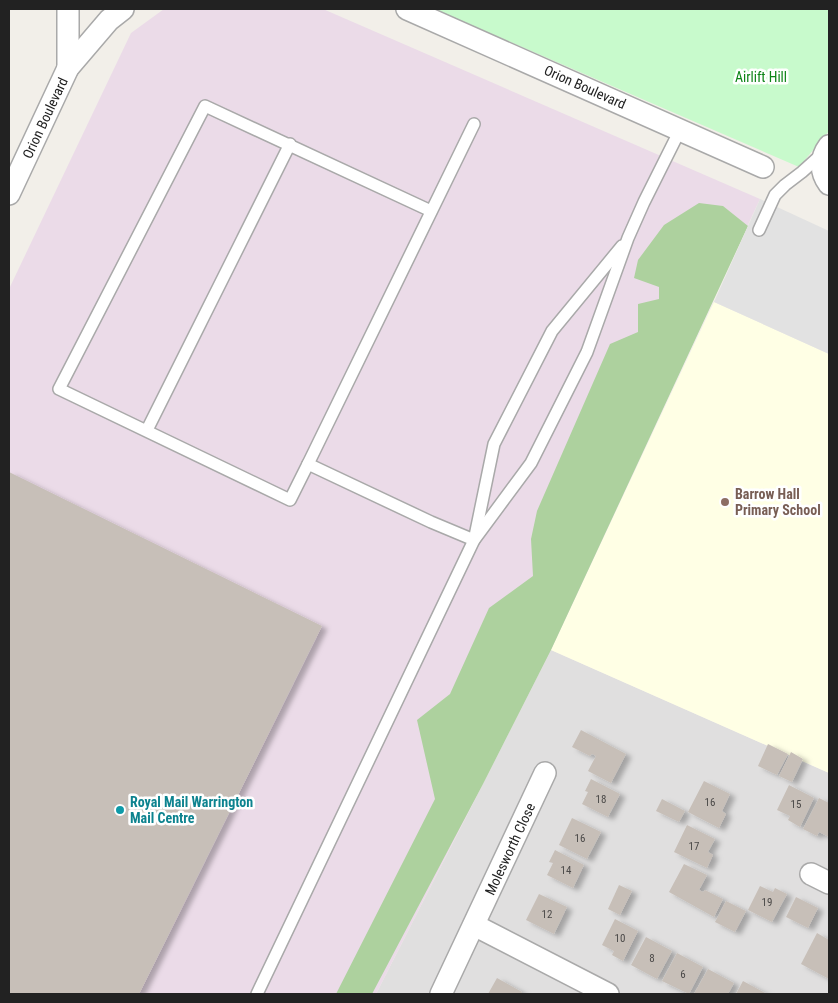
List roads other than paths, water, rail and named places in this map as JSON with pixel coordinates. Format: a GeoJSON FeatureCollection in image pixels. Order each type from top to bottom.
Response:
{"type":"FeatureCollection","features":[{"type":"Feature","properties":{"kind":"street","name":"Orion Boulevard"},"geometry":{"type":"LineString","coordinates":[[68,9],[68,68]]}},
{"type":"Feature","properties":{"kind":"street","name":"Orion Boulevard"},"geometry":{"type":"LineString","coordinates":[[9,194],[68,68],[109,20],[123,9]]}},
{"type":"Feature","properties":{"kind":"street","name":"Orion Boulevard"},"geometry":{"type":"LineString","coordinates":[[406,9],[762,167]]}},
{"type":"Feature","properties":{"kind":"street"},"geometry":{"type":"LineString","coordinates":[[827,149],[822,161],[822,170],[829,184]]}},
{"type":"Feature","properties":{"kind":"street","name":"Molesworth Close"},"geometry":{"type":"LineString","coordinates":[[441,994],[545,773]]}},
{"type":"Feature","properties":{"kind":"street"},"geometry":{"type":"LineString","coordinates":[[474,925],[608,994]]}},
{"type":"Feature","properties":{"kind":"lane"},"geometry":{"type":"LineString","coordinates":[[431,211],[205,106],[59,389],[290,500],[474,124]]}},
{"type":"Feature","properties":{"kind":"lane"},"geometry":{"type":"LineString","coordinates":[[257,994],[474,540],[530,464],[587,352],[628,238],[680,130]]}},
{"type":"Feature","properties":{"kind":"lane"},"geometry":{"type":"LineString","coordinates":[[147,430],[290,144]]}},
{"type":"Feature","properties":{"kind":"lane"},"geometry":{"type":"LineString","coordinates":[[759,230],[775,195],[784,185],[802,172],[827,149]]}},
{"type":"Feature","properties":{"kind":"lane"},"geometry":{"type":"LineString","coordinates":[[474,540],[494,444],[552,331],[628,238]]}},
{"type":"Feature","properties":{"kind":"lane"},"geometry":{"type":"LineString","coordinates":[[308,464],[422,518],[474,540]]}},
{"type":"Feature","properties":{"kind":"place","name":"Barrow Hall Primary School"},"geometry":{"type":"Point","coordinates":[725,502]}},
{"type":"Feature","properties":{"kind":"place","name":"Royal Mail Warrington Mail Centre"},"geometry":{"type":"Point","coordinates":[120,810]}},
{"type":"Feature","properties":{"kind":"park label","name":"Airlift Hill"},"geometry":{"type":"Point","coordinates":[761,77]}}]}
